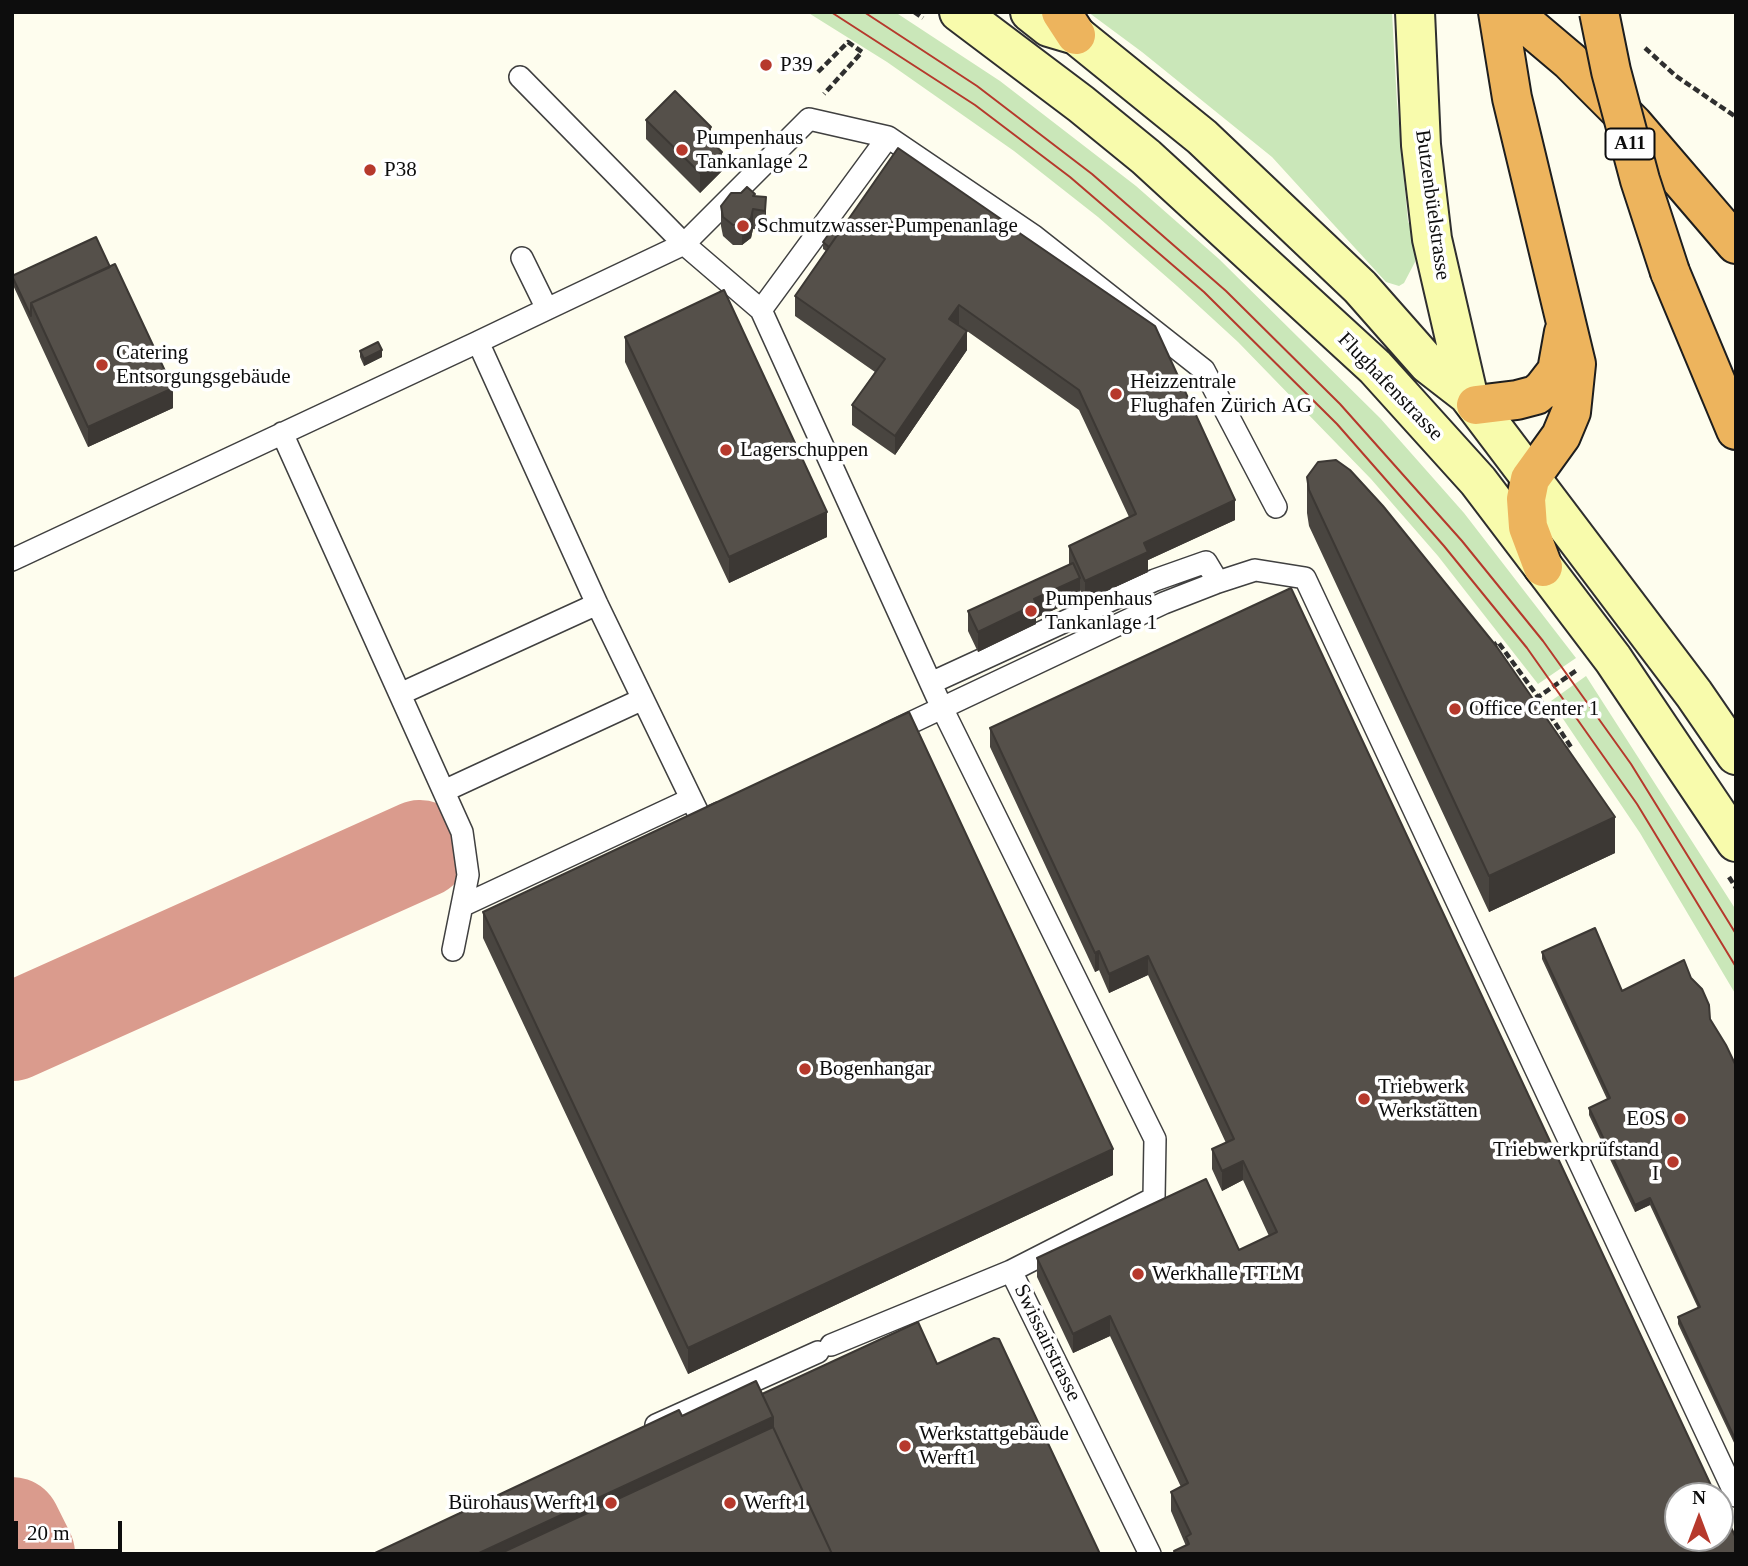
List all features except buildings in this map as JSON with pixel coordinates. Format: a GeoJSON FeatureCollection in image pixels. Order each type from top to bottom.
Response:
{"type":"FeatureCollection","features":[{"type":"Feature","properties":{"kind":"highway"},"geometry":{"type":"LineString","coordinates":[[1498,12],[1512,98],[1566,309],[1576,363],[1574,403],[1561,436],[1530,479],[1526,514],[1543,567]]}},
{"type":"Feature","properties":{"kind":"highway"},"geometry":{"type":"LineString","coordinates":[[1512,12],[1570,61],[1652,144],[1736,244]]}},
{"type":"Feature","properties":{"kind":"highway","name":"A11"},"geometry":{"type":"LineString","coordinates":[[1599,12],[1636,168],[1670,272],[1736,430]]}},
{"type":"Feature","properties":{"kind":"highway"},"geometry":{"type":"LineString","coordinates":[[1472,400],[1528,398],[1543,389],[1561,359],[1566,309]]}},
{"type":"Feature","properties":{"kind":"main road"},"geometry":{"type":"LineString","coordinates":[[1030,12],[1049,27],[1069,24],[1239,170],[1394,324],[1428,363],[1472,400],[1736,755]]}},
{"type":"Feature","properties":{"kind":"main road","name":"Flughafenstrasse"},"geometry":{"type":"LineString","coordinates":[[942,16],[1081,104],[1211,216],[1375,366],[1478,481],[1613,659],[1729,853]]}},
{"type":"Feature","properties":{"kind":"main road","name":"Butzenbüelstrasse"},"geometry":{"type":"LineString","coordinates":[[1415,17],[1425,188],[1439,273],[1472,400]]}},
{"type":"Feature","properties":{"kind":"main road"},"geometry":{"type":"LineString","coordinates":[[1211,216],[1257,230],[1352,318],[1365,324],[1410,321],[1425,310],[1439,273]]}},
{"type":"Feature","properties":{"kind":"lane"},"geometry":{"type":"LineString","coordinates":[[520,77],[684,244],[761,310],[942,708],[1155,1139],[1154,1198],[1012,1271]]}},
{"type":"Feature","properties":{"kind":"lane"},"geometry":{"type":"LineString","coordinates":[[12,560],[684,244],[809,119],[888,138],[1034,236],[1205,370],[1276,507]]}},
{"type":"Feature","properties":{"kind":"lane"},"geometry":{"type":"LineString","coordinates":[[761,310],[888,138]]}},
{"type":"Feature","properties":{"kind":"lane"},"geometry":{"type":"LineString","coordinates":[[522,258],[547,309]]}},
{"type":"Feature","properties":{"kind":"lane"},"geometry":{"type":"LineString","coordinates":[[478,342],[597,604],[702,821],[738,804]]}},
{"type":"Feature","properties":{"kind":"lane"},"geometry":{"type":"LineString","coordinates":[[282,433],[462,832],[467,855],[464,905],[453,950]]}},
{"type":"Feature","properties":{"kind":"lane"},"geometry":{"type":"LineString","coordinates":[[931,683],[1155,580],[1206,562],[1217,582]]}},
{"type":"Feature","properties":{"kind":"lane"},"geometry":{"type":"LineString","coordinates":[[870,742],[1164,603],[1217,582],[1255,570],[1305,578],[1736,1496]]}},
{"type":"Feature","properties":{"kind":"lane"},"geometry":{"type":"LineString","coordinates":[[400,694],[597,604]]}},
{"type":"Feature","properties":{"kind":"lane"},"geometry":{"type":"LineString","coordinates":[[443,792],[643,699]]}},
{"type":"Feature","properties":{"kind":"lane"},"geometry":{"type":"LineString","coordinates":[[464,905],[691,799]]}},
{"type":"Feature","properties":{"kind":"lane","name":"Swissairstrasse"},"geometry":{"type":"LineString","coordinates":[[640,1433],[824,1348],[1012,1271],[1150,1554]]}},
{"type":"Feature","properties":{"kind":"path"},"geometry":{"type":"LineString","coordinates":[[914,12],[942,16]]}},
{"type":"Feature","properties":{"kind":"path"},"geometry":{"type":"LineString","coordinates":[[1636,38],[1676,76],[1736,117]]}},
{"type":"Feature","properties":{"kind":"path"},"geometry":{"type":"LineString","coordinates":[[818,72],[848,42],[862,52],[842,73]]}},
{"type":"Feature","properties":{"kind":"path"},"geometry":{"type":"LineString","coordinates":[[1483,652],[1498,642],[1571,747],[1558,753]]}},
{"type":"Feature","properties":{"kind":"path"},"geometry":{"type":"LineString","coordinates":[[1538,697],[1578,668]]}},
{"type":"Feature","properties":{"kind":"path"},"geometry":{"type":"LineString","coordinates":[[1729,853],[1736,888]]}},
{"type":"Feature","properties":{"kind":"green space"},"geometry":{"type":"Polygon","coordinates":[[[807,12],[895,12],[1000,81],[1136,186],[1219,259],[1380,418],[1464,513],[1576,658],[1538,684],[1438,556],[1371,479],[1238,342],[1098,217],[1014,151],[887,62],[807,12]]]}},
{"type":"Feature","properties":{"kind":"green space"},"geometry":{"type":"Polygon","coordinates":[[[1088,12],[1392,12],[1408,222],[1416,233],[1415,262],[1404,283],[1399,286],[1386,282],[1272,157],[1088,12]]]}},
{"type":"Feature","properties":{"kind":"green space"},"geometry":{"type":"Polygon","coordinates":[[[1586,676],[1736,910],[1736,995],[1640,833],[1551,701],[1586,676]]]}},
{"type":"Feature","properties":{"kind":"taxiway"},"geometry":{"type":"LineString","coordinates":[[12,1032],[420,849]]}},
{"type":"Feature","properties":{"kind":"taxiway"},"geometry":{"type":"LineString","coordinates":[[12,1526],[26,1554]]}},
{"type":"Feature","properties":{"kind":"tram line"},"geometry":{"type":"LineString","coordinates":[[831,12],[975,105],[1070,177],[1204,292],[1337,424],[1444,546],[1527,648],[1637,804],[1736,967]]}},
{"type":"Feature","properties":{"kind":"tram line"},"geometry":{"type":"LineString","coordinates":[[864,12],[977,86],[1092,174],[1226,291],[1340,404],[1462,541],[1543,641],[1631,764],[1736,934]]}},
{"type":"Feature","properties":{"kind":"place","name":"P39"},"geometry":{"type":"Point","coordinates":[766,65]}},
{"type":"Feature","properties":{"kind":"place","name":"Pumpenhaus Tankanlage 2"},"geometry":{"type":"Point","coordinates":[682,150]}},
{"type":"Feature","properties":{"kind":"place","name":"P38"},"geometry":{"type":"Point","coordinates":[370,170]}},
{"type":"Feature","properties":{"kind":"place","name":"Schmutzwasser-Pumpenanlage"},"geometry":{"type":"Point","coordinates":[743,226]}},
{"type":"Feature","properties":{"kind":"place","name":"Catering Entsorgungsgebäude"},"geometry":{"type":"Point","coordinates":[102,365]}},
{"type":"Feature","properties":{"kind":"place","name":"Heizzentrale Flughafen Zürich AG"},"geometry":{"type":"Point","coordinates":[1116,394]}},
{"type":"Feature","properties":{"kind":"place","name":"Lagerschuppen"},"geometry":{"type":"Point","coordinates":[726,450]}},
{"type":"Feature","properties":{"kind":"place","name":"Pumpenhaus Tankanlage 1"},"geometry":{"type":"Point","coordinates":[1031,611]}},
{"type":"Feature","properties":{"kind":"place","name":"Office Center 1"},"geometry":{"type":"Point","coordinates":[1455,709]}},
{"type":"Feature","properties":{"kind":"place","name":"Bogenhangar"},"geometry":{"type":"Point","coordinates":[805,1069]}},
{"type":"Feature","properties":{"kind":"place","name":"Triebwerk Werkstätten"},"geometry":{"type":"Point","coordinates":[1364,1099]}},
{"type":"Feature","properties":{"kind":"place","name":"EOS"},"geometry":{"type":"Point","coordinates":[1680,1119]}},
{"type":"Feature","properties":{"kind":"place","name":"Triebwerkprüfstand I"},"geometry":{"type":"Point","coordinates":[1673,1162]}},
{"type":"Feature","properties":{"kind":"place","name":"Werkhalle TTLM"},"geometry":{"type":"Point","coordinates":[1138,1274]}},
{"type":"Feature","properties":{"kind":"place","name":"Werkstattgebäude Werft1"},"geometry":{"type":"Point","coordinates":[905,1446]}},
{"type":"Feature","properties":{"kind":"place","name":"Bürohaus Werft 1"},"geometry":{"type":"Point","coordinates":[611,1503]}},
{"type":"Feature","properties":{"kind":"place","name":"Werft 1"},"geometry":{"type":"Point","coordinates":[730,1503]}}]}
